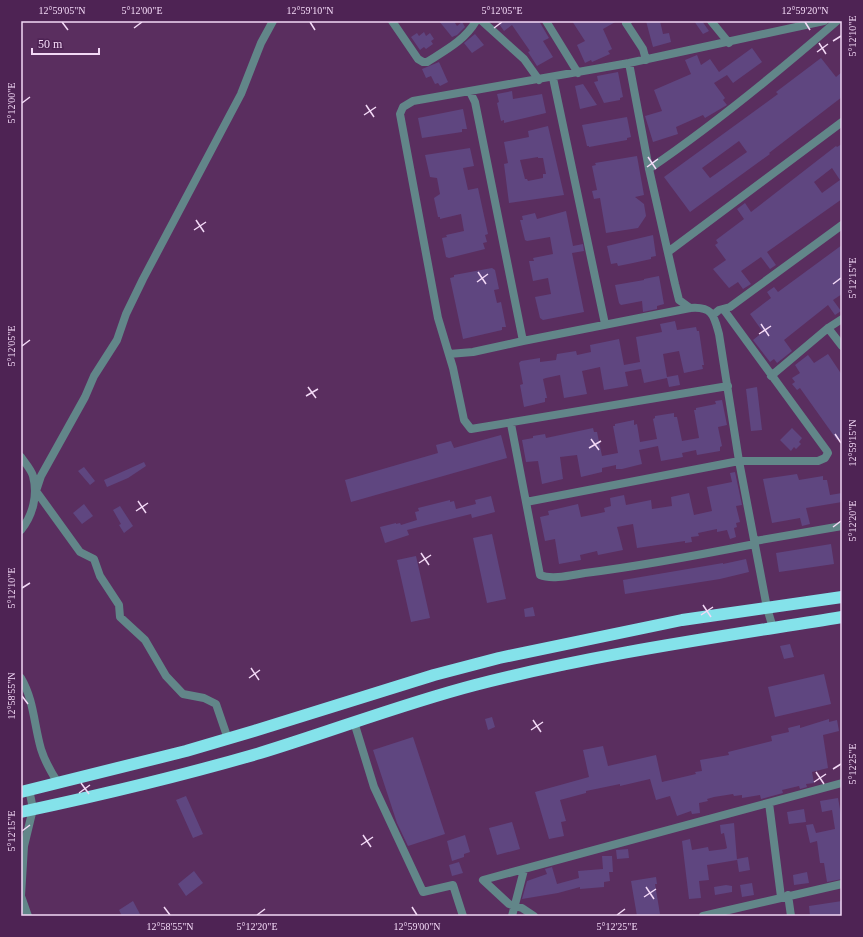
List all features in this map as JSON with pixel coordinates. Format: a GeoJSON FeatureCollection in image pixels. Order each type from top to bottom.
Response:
{"type":"FeatureCollection","features":[{"type":"Feature","properties":{"kind":"highway"},"geometry":{"type":"LineString","coordinates":[[25,791],[186,751],[479,663],[682,620],[842,597]]}},
{"type":"Feature","properties":{"kind":"highway"},"geometry":{"type":"LineString","coordinates":[[21,812],[192,772],[261,752],[467,687],[678,642],[842,617]]}},
{"type":"Feature","properties":{"kind":"highway"},"geometry":{"type":"LineString","coordinates":[[186,751],[192,772]]}},
{"type":"Feature","properties":{"kind":"street"},"geometry":{"type":"LineString","coordinates":[[36,491],[41,476],[85,397],[94,376],[117,340],[126,314],[143,279],[241,94],[262,43],[273,21]]}},
{"type":"Feature","properties":{"kind":"street"},"geometry":{"type":"LineString","coordinates":[[392,21],[418,59],[423,62],[428,62],[456,44],[469,32],[476,21]]}},
{"type":"Feature","properties":{"kind":"street"},"geometry":{"type":"LineString","coordinates":[[482,21],[524,60],[539,80]]}},
{"type":"Feature","properties":{"kind":"street"},"geometry":{"type":"LineString","coordinates":[[546,21],[578,73]]}},
{"type":"Feature","properties":{"kind":"street"},"geometry":{"type":"LineString","coordinates":[[711,21],[729,43]]}},
{"type":"Feature","properties":{"kind":"street"},"geometry":{"type":"LineString","coordinates":[[728,386],[511,424],[471,429],[467,426],[449,354],[438,318],[400,114],[403,107],[414,101],[553,78],[646,60],[824,21]]}},
{"type":"Feature","properties":{"kind":"street"},"geometry":{"type":"LineString","coordinates":[[649,169],[682,147],[766,82],[837,21]]}},
{"type":"Feature","properties":{"kind":"street"},"geometry":{"type":"LineString","coordinates":[[626,22],[644,49],[646,60]]}},
{"type":"Feature","properties":{"kind":"street"},"geometry":{"type":"LineString","coordinates":[[629,63],[649,169],[679,300],[690,308]]}},
{"type":"Feature","properties":{"kind":"street"},"geometry":{"type":"LineString","coordinates":[[553,78],[606,324]]}},
{"type":"Feature","properties":{"kind":"street"},"geometry":{"type":"LineString","coordinates":[[470,92],[475,102],[523,340]]}},
{"type":"Feature","properties":{"kind":"street"},"geometry":{"type":"LineString","coordinates":[[668,252],[842,122]]}},
{"type":"Feature","properties":{"kind":"street"},"geometry":{"type":"LineString","coordinates":[[713,315],[719,310],[724,310],[730,307],[842,225]]}},
{"type":"Feature","properties":{"kind":"street"},"geometry":{"type":"LineString","coordinates":[[449,354],[473,352],[523,340],[690,308],[707,309],[713,315],[719,334],[739,461],[773,628]]}},
{"type":"Feature","properties":{"kind":"street"},"geometry":{"type":"LineString","coordinates":[[526,502],[739,461],[818,461],[827,456],[826,451],[724,310]]}},
{"type":"Feature","properties":{"kind":"street"},"geometry":{"type":"LineString","coordinates":[[771,376],[828,328],[842,319]]}},
{"type":"Feature","properties":{"kind":"street"},"geometry":{"type":"LineString","coordinates":[[828,328],[842,346]]}},
{"type":"Feature","properties":{"kind":"street"},"geometry":{"type":"LineString","coordinates":[[511,424],[539,572],[543,576],[569,575],[629,568],[842,526]]}},
{"type":"Feature","properties":{"kind":"street"},"geometry":{"type":"LineString","coordinates":[[21,457],[33,474],[36,491],[36,497],[25,525],[21,530]]}},
{"type":"Feature","properties":{"kind":"street"},"geometry":{"type":"LineString","coordinates":[[36,491],[80,552],[94,559],[100,576],[119,605],[120,617],[145,640],[166,676],[183,694],[204,698],[216,704],[228,739]]}},
{"type":"Feature","properties":{"kind":"street"},"geometry":{"type":"LineString","coordinates":[[21,678],[28,690],[41,750],[48,768],[58,783]]}},
{"type":"Feature","properties":{"kind":"street"},"geometry":{"type":"LineString","coordinates":[[354,722],[374,787],[423,892],[453,885],[463,916]]}},
{"type":"Feature","properties":{"kind":"street"},"geometry":{"type":"LineString","coordinates":[[534,916],[522,908],[514,906],[491,889],[483,880],[842,783]]}},
{"type":"Feature","properties":{"kind":"street"},"geometry":{"type":"LineString","coordinates":[[25,791],[33,809],[24,846],[21,885],[21,896],[28,916]]}},
{"type":"Feature","properties":{"kind":"street"},"geometry":{"type":"LineString","coordinates":[[770,803],[784,896],[791,916]]}},
{"type":"Feature","properties":{"kind":"street"},"geometry":{"type":"LineString","coordinates":[[512,916],[524,870]]}},
{"type":"Feature","properties":{"kind":"street"},"geometry":{"type":"LineString","coordinates":[[703,916],[784,896],[842,884]]}},
{"type":"Feature","properties":{"kind":"building"},"geometry":{"type":"Polygon","coordinates":[[[439,21],[459,21],[455,23],[457,26],[462,22],[465,27],[457,35],[452,37],[439,21]]]}},
{"type":"Feature","properties":{"kind":"building"},"geometry":{"type":"Polygon","coordinates":[[[497,21],[539,21],[549,38],[543,41],[553,57],[537,66],[528,52],[530,51],[512,25],[504,31],[497,21]]]}},
{"type":"Feature","properties":{"kind":"building"},"geometry":{"type":"Polygon","coordinates":[[[572,21],[617,21],[603,29],[612,49],[608,51],[610,54],[592,62],[591,60],[585,63],[577,45],[585,41],[572,21]]]}},
{"type":"Feature","properties":{"kind":"building"},"geometry":{"type":"Polygon","coordinates":[[[646,21],[660,21],[663,34],[669,33],[671,42],[653,47],[646,21]]]}},
{"type":"Feature","properties":{"kind":"building"},"geometry":{"type":"Polygon","coordinates":[[[694,21],[702,21],[709,31],[703,34],[694,21]]]}},
{"type":"Feature","properties":{"kind":"building"},"geometry":{"type":"Polygon","coordinates":[[[424,32],[426,36],[430,33],[434,39],[431,41],[433,44],[426,49],[424,47],[420,50],[411,37],[417,33],[419,36],[424,32]]]}},
{"type":"Feature","properties":{"kind":"building"},"geometry":{"type":"Polygon","coordinates":[[[475,34],[484,45],[472,53],[464,43],[475,34]]]}},
{"type":"Feature","properties":{"kind":"building"},"geometry":{"type":"Polygon","coordinates":[[[752,48],[762,62],[733,83],[727,75],[714,83],[725,98],[723,100],[727,105],[705,118],[703,115],[676,127],[678,134],[653,142],[645,116],[662,111],[654,90],[691,74],[685,60],[697,55],[701,65],[710,59],[719,72],[752,48]]]}},
{"type":"Feature","properties":{"kind":"building"},"geometry":{"type":"Polygon","coordinates":[[[821,58],[836,77],[842,72],[842,97],[769,153],[770,154],[690,212],[664,177],[778,94],[776,92],[821,58]],[[739,141],[702,168],[710,178],[747,152],[739,141]]]}},
{"type":"Feature","properties":{"kind":"building"},"geometry":{"type":"Polygon","coordinates":[[[439,62],[448,82],[440,86],[438,83],[435,84],[431,76],[426,78],[422,69],[439,62]]]}},
{"type":"Feature","properties":{"kind":"building"},"geometry":{"type":"Polygon","coordinates":[[[618,72],[623,97],[620,98],[620,100],[604,103],[594,82],[598,81],[597,76],[618,72]]]}},
{"type":"Feature","properties":{"kind":"building"},"geometry":{"type":"Polygon","coordinates":[[[583,84],[597,105],[580,109],[575,86],[583,84]]]}},
{"type":"Feature","properties":{"kind":"building"},"geometry":{"type":"Polygon","coordinates":[[[512,91],[513,99],[542,94],[546,113],[504,123],[504,120],[501,121],[497,103],[499,102],[497,94],[512,91]]]}},
{"type":"Feature","properties":{"kind":"building"},"geometry":{"type":"Polygon","coordinates":[[[463,109],[467,129],[462,129],[462,132],[422,138],[418,118],[463,109]]]}},
{"type":"Feature","properties":{"kind":"building"},"geometry":{"type":"Polygon","coordinates":[[[627,117],[631,137],[627,138],[627,140],[589,147],[587,146],[582,125],[627,117]]]}},
{"type":"Feature","properties":{"kind":"building"},"geometry":{"type":"Polygon","coordinates":[[[548,126],[564,195],[509,203],[504,164],[508,163],[504,142],[529,137],[528,131],[548,126]],[[543,158],[520,160],[525,179],[528,181],[543,178],[543,174],[546,174],[543,158]]]}},
{"type":"Feature","properties":{"kind":"building"},"geometry":{"type":"Polygon","coordinates":[[[842,144],[842,199],[767,252],[776,265],[770,269],[761,257],[741,271],[751,284],[743,289],[738,282],[729,288],[713,269],[726,260],[715,245],[718,243],[716,240],[744,219],[737,209],[745,203],[751,212],[836,146],[837,147],[842,144]],[[832,168],[814,182],[822,193],[840,180],[832,168]]]}},
{"type":"Feature","properties":{"kind":"building"},"geometry":{"type":"Polygon","coordinates":[[[470,148],[474,166],[463,168],[468,190],[478,188],[488,234],[485,235],[487,242],[483,243],[485,249],[449,258],[446,257],[442,238],[447,237],[446,235],[464,231],[461,214],[440,219],[440,217],[438,217],[434,198],[440,194],[437,178],[430,177],[425,155],[470,148]]]}},
{"type":"Feature","properties":{"kind":"building"},"geometry":{"type":"Polygon","coordinates":[[[637,156],[644,195],[635,197],[644,204],[646,216],[638,228],[606,233],[600,198],[594,199],[592,191],[597,190],[592,166],[596,165],[595,163],[637,156]]]}},
{"type":"Feature","properties":{"kind":"building"},"geometry":{"type":"Polygon","coordinates":[[[566,211],[573,246],[583,244],[584,251],[572,253],[584,312],[543,320],[540,318],[535,297],[551,294],[548,278],[533,281],[529,261],[534,261],[533,258],[553,254],[550,237],[527,241],[525,240],[520,220],[523,220],[522,216],[535,213],[537,219],[566,211]]]}},
{"type":"Feature","properties":{"kind":"building"},"geometry":{"type":"Polygon","coordinates":[[[653,235],[656,256],[651,257],[651,259],[618,266],[617,263],[611,264],[607,246],[653,235]]]}},
{"type":"Feature","properties":{"kind":"building"},"geometry":{"type":"Polygon","coordinates":[[[842,245],[842,294],[833,300],[841,311],[835,315],[828,305],[784,340],[792,351],[777,363],[774,359],[770,362],[753,340],[763,332],[750,314],[771,298],[767,292],[774,287],[778,292],[842,245]]]}},
{"type":"Feature","properties":{"kind":"building"},"geometry":{"type":"Polygon","coordinates":[[[492,268],[495,270],[499,289],[494,290],[497,303],[501,302],[506,327],[502,327],[502,330],[463,339],[450,278],[454,277],[454,275],[492,268]]]}},
{"type":"Feature","properties":{"kind":"building"},"geometry":{"type":"Polygon","coordinates":[[[659,276],[664,304],[657,306],[657,309],[643,312],[642,301],[621,305],[619,303],[615,285],[659,276]]]}},
{"type":"Feature","properties":{"kind":"building"},"geometry":{"type":"Polygon","coordinates":[[[675,321],[677,330],[696,327],[697,331],[699,331],[704,365],[702,365],[703,369],[684,373],[679,351],[663,354],[667,377],[678,375],[680,385],[669,387],[667,378],[644,383],[641,369],[625,372],[628,386],[604,390],[600,367],[582,371],[587,394],[564,398],[560,375],[543,379],[547,398],[545,398],[545,402],[524,407],[520,385],[523,384],[519,363],[521,361],[540,358],[540,362],[556,360],[557,354],[576,351],[577,355],[591,352],[590,345],[619,339],[624,365],[640,362],[636,337],[662,332],[660,324],[675,321]]]}},
{"type":"Feature","properties":{"kind":"building"},"geometry":{"type":"Polygon","coordinates":[[[828,354],[842,375],[842,437],[837,440],[800,388],[797,390],[792,384],[795,382],[792,378],[800,373],[795,365],[808,355],[814,363],[828,354]]]}},
{"type":"Feature","properties":{"kind":"building"},"geometry":{"type":"Polygon","coordinates":[[[757,387],[762,430],[751,431],[746,389],[757,387]]]}},
{"type":"Feature","properties":{"kind":"building"},"geometry":{"type":"Polygon","coordinates":[[[722,400],[727,425],[718,427],[722,446],[720,447],[720,451],[697,455],[696,450],[682,453],[683,457],[661,461],[658,446],[639,450],[642,464],[622,469],[616,469],[616,465],[602,468],[602,472],[581,477],[577,455],[560,457],[563,479],[542,484],[538,461],[526,462],[522,440],[533,438],[533,436],[545,434],[546,438],[593,428],[594,432],[597,432],[602,456],[618,453],[613,426],[615,426],[615,424],[634,420],[634,425],[637,424],[640,442],[657,439],[653,419],[655,416],[674,413],[674,417],[677,417],[682,441],[699,438],[694,410],[696,410],[696,408],[716,404],[715,401],[722,400]]]}},
{"type":"Feature","properties":{"kind":"building"},"geometry":{"type":"Polygon","coordinates":[[[792,428],[802,438],[799,442],[801,444],[796,449],[794,447],[791,451],[780,440],[792,428]]]}},
{"type":"Feature","properties":{"kind":"building"},"geometry":{"type":"Polygon","coordinates":[[[501,435],[507,458],[351,502],[345,480],[438,453],[436,445],[451,441],[454,448],[501,435]]]}},
{"type":"Feature","properties":{"kind":"building"},"geometry":{"type":"Polygon","coordinates":[[[144,462],[146,466],[128,478],[107,487],[104,480],[144,462]]]}},
{"type":"Feature","properties":{"kind":"building"},"geometry":{"type":"Polygon","coordinates":[[[84,467],[95,481],[90,485],[78,471],[84,467]]]}},
{"type":"Feature","properties":{"kind":"building"},"geometry":{"type":"Polygon","coordinates":[[[735,472],[742,505],[736,506],[740,522],[736,523],[737,527],[734,528],[736,537],[730,539],[727,530],[717,532],[717,529],[698,533],[699,536],[691,537],[692,542],[685,543],[685,541],[637,548],[633,524],[617,527],[623,550],[598,555],[597,551],[580,555],[581,560],[559,564],[555,539],[545,541],[540,517],[549,515],[548,511],[578,504],[581,517],[596,514],[605,512],[604,508],[611,506],[610,498],[624,495],[626,505],[651,500],[652,509],[672,506],[671,497],[689,493],[694,515],[712,511],[707,487],[732,482],[730,473],[735,472]]]}},
{"type":"Feature","properties":{"kind":"building"},"geometry":{"type":"Polygon","coordinates":[[[797,474],[799,480],[823,476],[823,480],[827,480],[830,495],[842,493],[842,502],[806,508],[810,524],[802,526],[800,518],[772,523],[763,479],[797,474]]]}},
{"type":"Feature","properties":{"kind":"building"},"geometry":{"type":"Polygon","coordinates":[[[491,496],[495,512],[472,518],[471,514],[407,530],[409,535],[385,543],[380,527],[396,523],[400,523],[401,525],[417,520],[415,512],[419,511],[418,508],[450,500],[450,502],[454,501],[456,509],[476,504],[475,500],[491,496]]]}},
{"type":"Feature","properties":{"kind":"building"},"geometry":{"type":"Polygon","coordinates":[[[84,504],[93,516],[82,524],[73,513],[84,504]]]}},
{"type":"Feature","properties":{"kind":"building"},"geometry":{"type":"Polygon","coordinates":[[[120,506],[133,526],[124,533],[113,510],[120,506]]]}},
{"type":"Feature","properties":{"kind":"building"},"geometry":{"type":"Polygon","coordinates":[[[492,534],[506,599],[487,603],[473,538],[492,534]]]}},
{"type":"Feature","properties":{"kind":"building"},"geometry":{"type":"Polygon","coordinates":[[[831,544],[834,564],[779,572],[776,553],[831,544]]]}},
{"type":"Feature","properties":{"kind":"building"},"geometry":{"type":"Polygon","coordinates":[[[416,556],[430,618],[411,622],[397,560],[416,556]]]}},
{"type":"Feature","properties":{"kind":"building"},"geometry":{"type":"Polygon","coordinates":[[[746,559],[749,572],[720,579],[625,594],[623,580],[746,559]]]}},
{"type":"Feature","properties":{"kind":"building"},"geometry":{"type":"Polygon","coordinates":[[[533,607],[535,616],[525,617],[524,609],[533,607]]]}},
{"type":"Feature","properties":{"kind":"building"},"geometry":{"type":"Polygon","coordinates":[[[790,644],[794,657],[784,659],[780,646],[790,644]]]}},
{"type":"Feature","properties":{"kind":"building"},"geometry":{"type":"Polygon","coordinates":[[[824,674],[831,704],[775,717],[768,687],[824,674]]]}},
{"type":"Feature","properties":{"kind":"building"},"geometry":{"type":"Polygon","coordinates":[[[492,717],[495,727],[488,730],[485,719],[492,717]]]}},
{"type":"Feature","properties":{"kind":"building"},"geometry":{"type":"Polygon","coordinates":[[[829,719],[829,722],[837,720],[839,731],[823,735],[828,768],[812,772],[814,783],[806,784],[807,787],[800,789],[799,786],[782,790],[783,793],[761,799],[760,795],[742,798],[742,795],[734,796],[733,794],[714,797],[707,799],[708,801],[699,803],[700,813],[692,814],[691,811],[677,816],[670,796],[656,800],[650,779],[620,786],[620,784],[586,791],[586,793],[560,800],[566,821],[561,822],[564,836],[549,839],[535,792],[589,777],[583,750],[603,746],[608,766],[656,755],[662,782],[696,774],[695,772],[702,771],[700,760],[729,755],[728,752],[772,741],[771,736],[789,732],[788,728],[800,725],[800,728],[829,719]]]}},
{"type":"Feature","properties":{"kind":"building"},"geometry":{"type":"Polygon","coordinates":[[[413,737],[445,834],[408,846],[397,823],[373,750],[413,737]]]}},
{"type":"Feature","properties":{"kind":"building"},"geometry":{"type":"Polygon","coordinates":[[[186,796],[203,834],[193,838],[176,800],[186,796]]]}},
{"type":"Feature","properties":{"kind":"building"},"geometry":{"type":"Polygon","coordinates":[[[838,798],[842,820],[842,879],[827,882],[824,863],[820,863],[817,841],[810,843],[806,825],[813,824],[816,833],[835,829],[832,810],[822,812],[820,801],[838,798]]]}},
{"type":"Feature","properties":{"kind":"building"},"geometry":{"type":"Polygon","coordinates":[[[804,809],[806,822],[789,824],[787,812],[804,809]]]}},
{"type":"Feature","properties":{"kind":"building"},"geometry":{"type":"Polygon","coordinates":[[[512,822],[520,849],[497,855],[489,828],[512,822]]]}},
{"type":"Feature","properties":{"kind":"building"},"geometry":{"type":"Polygon","coordinates":[[[734,823],[737,860],[707,865],[709,880],[699,881],[701,898],[689,899],[682,841],[690,839],[692,850],[708,847],[709,851],[725,849],[727,848],[724,833],[721,834],[720,825],[734,823]]]}},
{"type":"Feature","properties":{"kind":"building"},"geometry":{"type":"Polygon","coordinates":[[[465,835],[470,852],[464,854],[464,857],[452,861],[447,841],[465,835]]]}},
{"type":"Feature","properties":{"kind":"building"},"geometry":{"type":"Polygon","coordinates":[[[628,849],[629,858],[617,859],[616,850],[628,849]]]}},
{"type":"Feature","properties":{"kind":"building"},"geometry":{"type":"Polygon","coordinates":[[[602,856],[612,856],[613,872],[609,872],[610,881],[604,882],[604,887],[580,889],[580,887],[558,893],[522,899],[527,881],[547,874],[545,869],[552,867],[557,884],[579,878],[578,871],[603,869],[602,856]]]}},
{"type":"Feature","properties":{"kind":"building"},"geometry":{"type":"Polygon","coordinates":[[[748,857],[750,870],[739,872],[737,859],[748,857]]]}},
{"type":"Feature","properties":{"kind":"building"},"geometry":{"type":"Polygon","coordinates":[[[459,862],[463,873],[452,876],[449,865],[459,862]]]}},
{"type":"Feature","properties":{"kind":"building"},"geometry":{"type":"Polygon","coordinates":[[[194,871],[203,883],[186,896],[178,884],[194,871]]]}},
{"type":"Feature","properties":{"kind":"building"},"geometry":{"type":"Polygon","coordinates":[[[807,872],[809,883],[794,885],[793,875],[807,872]]]}},
{"type":"Feature","properties":{"kind":"building"},"geometry":{"type":"Polygon","coordinates":[[[656,877],[657,884],[655,884],[660,914],[637,916],[631,881],[656,877]]]}},
{"type":"Feature","properties":{"kind":"building"},"geometry":{"type":"Polygon","coordinates":[[[752,883],[754,895],[742,897],[740,885],[752,883]]]}},
{"type":"Feature","properties":{"kind":"building"},"geometry":{"type":"Polygon","coordinates":[[[726,885],[732,886],[732,892],[715,895],[714,887],[726,885]]]}},
{"type":"Feature","properties":{"kind":"building"},"geometry":{"type":"Polygon","coordinates":[[[133,901],[141,916],[122,916],[119,910],[133,901]]]}},
{"type":"Feature","properties":{"kind":"building"},"geometry":{"type":"Polygon","coordinates":[[[842,901],[842,916],[810,916],[809,906],[842,901]]]}}]}
